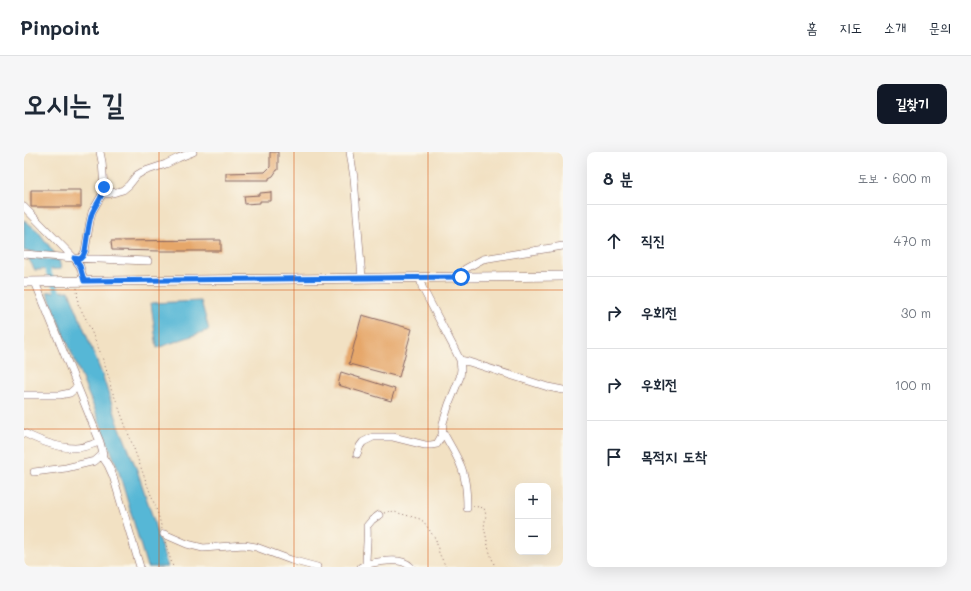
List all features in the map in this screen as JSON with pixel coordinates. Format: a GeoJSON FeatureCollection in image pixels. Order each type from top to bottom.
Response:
{"type":"FeatureCollection","features":[{"type":"Feature","properties":{"kind":"main road"},"geometry":{"type":"LineString","coordinates":[[24,282],[563,276]]}},
{"type":"Feature","properties":{"kind":"street"},"geometry":{"type":"LineString","coordinates":[[77,259],[83,256],[92,212],[104,193],[100,152]]}},
{"type":"Feature","properties":{"kind":"street"},"geometry":{"type":"LineString","coordinates":[[104,193],[107,194],[123,190],[137,175],[142,172],[166,164],[193,152]]}},
{"type":"Feature","properties":{"kind":"street"},"geometry":{"type":"LineString","coordinates":[[350,152],[354,178],[362,278]]}},
{"type":"Feature","properties":{"kind":"street"},"geometry":{"type":"LineString","coordinates":[[24,208],[77,259],[80,266],[80,281]]}},
{"type":"Feature","properties":{"kind":"street"},"geometry":{"type":"LineString","coordinates":[[24,212],[32,216]]}},
{"type":"Feature","properties":{"kind":"street"},"geometry":{"type":"LineString","coordinates":[[461,277],[465,269],[483,259],[563,246]]}},
{"type":"Feature","properties":{"kind":"street"},"geometry":{"type":"LineString","coordinates":[[24,254],[77,259],[148,261]]}},
{"type":"Feature","properties":{"kind":"street"},"geometry":{"type":"LineString","coordinates":[[357,454],[360,446],[373,437],[393,437],[425,446],[437,444],[442,435],[449,404],[461,369],[460,360],[422,287],[420,278]]}},
{"type":"Feature","properties":{"kind":"street"},"geometry":{"type":"LineString","coordinates":[[35,282],[100,442],[103,454],[102,456],[113,476],[140,567]]}},
{"type":"Feature","properties":{"kind":"street"},"geometry":{"type":"LineString","coordinates":[[460,360],[548,387],[563,390]]}},
{"type":"Feature","properties":{"kind":"street"},"geometry":{"type":"LineString","coordinates":[[24,395],[70,394],[77,386]]}},
{"type":"Feature","properties":{"kind":"street"},"geometry":{"type":"LineString","coordinates":[[442,430],[461,466],[466,487],[467,506]]}},
{"type":"Feature","properties":{"kind":"street"},"geometry":{"type":"LineString","coordinates":[[24,433],[34,439],[51,444],[76,448],[100,442]]}},
{"type":"Feature","properties":{"kind":"street"},"geometry":{"type":"LineString","coordinates":[[34,472],[66,468],[95,461],[102,456]]}},
{"type":"Feature","properties":{"kind":"street"},"geometry":{"type":"LineString","coordinates":[[379,515],[367,526],[368,535],[364,566],[395,561],[403,562],[412,567]]}},
{"type":"Feature","properties":{"kind":"street"},"geometry":{"type":"LineString","coordinates":[[164,534],[187,544],[203,548],[244,545],[256,547],[317,567]]}},
{"type":"Feature","properties":{"kind":"path"},"geometry":{"type":"LineString","coordinates":[[80,281],[78,304],[101,354],[110,381],[111,389],[158,514],[173,567]]}},
{"type":"Feature","properties":{"kind":"path"},"geometry":{"type":"LineString","coordinates":[[467,506],[484,508],[486,515],[484,527],[489,550],[495,567]]}},
{"type":"Feature","properties":{"kind":"path"},"geometry":{"type":"LineString","coordinates":[[379,515],[391,511],[420,519],[424,522],[436,540],[439,553],[446,567]]}},
{"type":"Feature","properties":{"kind":"water"},"geometry":{"type":"Polygon","coordinates":[[[24,220],[38,231],[55,254],[24,251],[24,220]]]}},
{"type":"Feature","properties":{"kind":"water"},"geometry":{"type":"Polygon","coordinates":[[[28,258],[59,260],[61,269],[35,270],[28,258]]]}},
{"type":"Feature","properties":{"kind":"water"},"geometry":{"type":"Polygon","coordinates":[[[69,291],[103,377],[118,423],[137,470],[168,567],[147,567],[118,469],[47,292],[69,291]]]}},
{"type":"Feature","properties":{"kind":"water"},"geometry":{"type":"Polygon","coordinates":[[[201,301],[209,330],[157,348],[151,303],[201,301]]]}},
{"type":"Feature","properties":{"kind":"building"},"geometry":{"type":"Polygon","coordinates":[[[270,152],[278,152],[278,170],[269,178],[269,180],[226,180],[226,173],[265,172],[270,167],[270,152]]]}},
{"type":"Feature","properties":{"kind":"building"},"geometry":{"type":"Polygon","coordinates":[[[31,190],[81,190],[81,207],[31,207],[31,190]]]}},
{"type":"Feature","properties":{"kind":"building"},"geometry":{"type":"Polygon","coordinates":[[[271,192],[271,201],[260,201],[260,203],[245,204],[244,196],[260,195],[260,193],[271,192]]]}},
{"type":"Feature","properties":{"kind":"building"},"geometry":{"type":"Polygon","coordinates":[[[221,240],[221,251],[112,250],[111,241],[221,240]]]}},
{"type":"Feature","properties":{"kind":"building"},"geometry":{"type":"Polygon","coordinates":[[[362,315],[412,329],[399,377],[349,364],[362,315]]]}},
{"type":"Feature","properties":{"kind":"building"},"geometry":{"type":"Polygon","coordinates":[[[341,372],[395,389],[391,401],[338,385],[341,372]]]}},
{"type":"Feature","properties":{"kind":"waterway"},"geometry":{"type":"LineString","coordinates":[[44,264],[60,297]]}},
{"type":"Feature","properties":{"kind":"route"},"geometry":{"type":"LineString","coordinates":[[104,187],[104,193],[92,212],[83,256],[80,259],[74,258],[80,266],[84,281],[461,277]]}}]}
